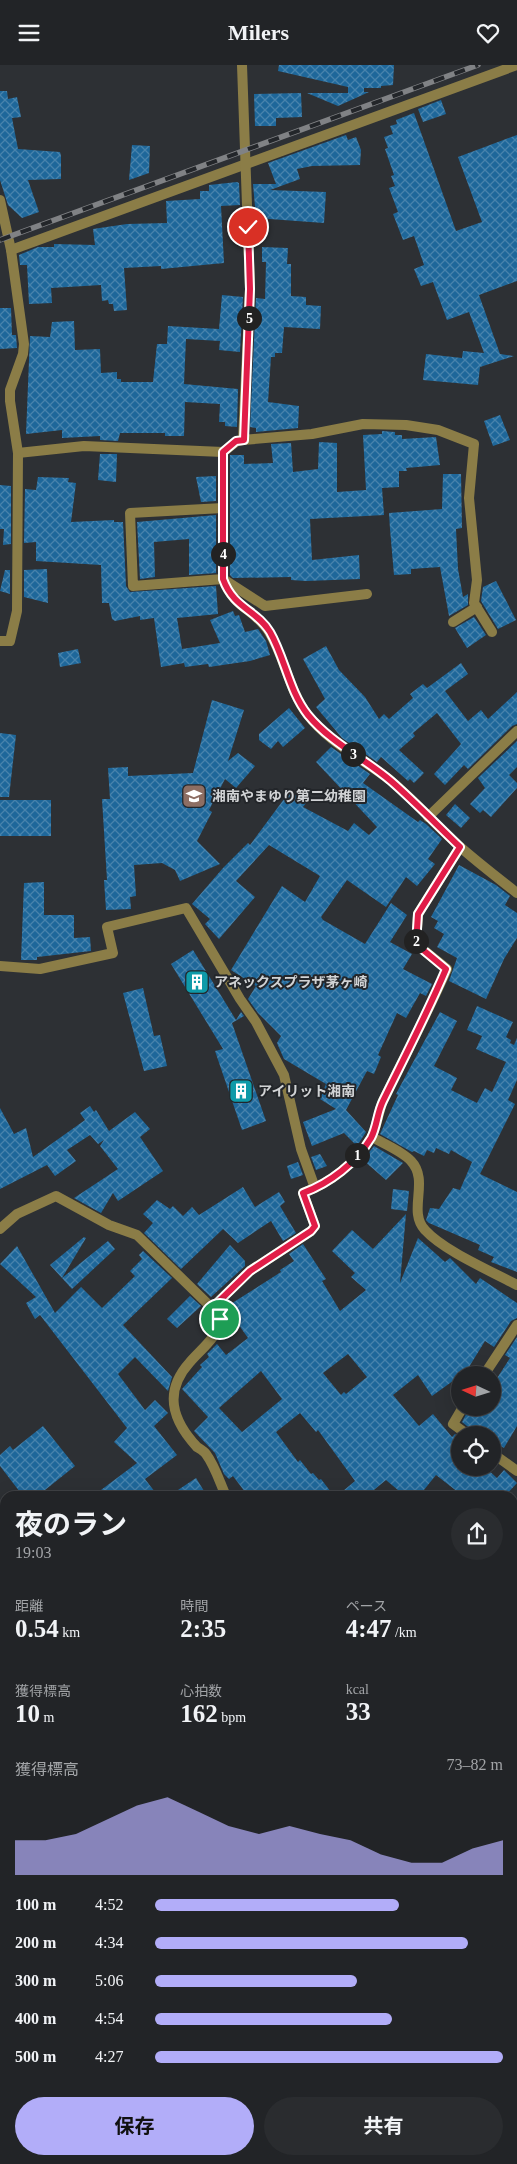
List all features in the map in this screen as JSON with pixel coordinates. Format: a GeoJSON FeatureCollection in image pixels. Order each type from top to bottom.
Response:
{"type":"FeatureCollection","features":[{"type":"Feature","properties":{"kind":"street"},"geometry":{"type":"LineString","coordinates":[[242,65],[250,289],[244,440]]}},
{"type":"Feature","properties":{"kind":"street"},"geometry":{"type":"LineString","coordinates":[[11,250],[517,65]]}},
{"type":"Feature","properties":{"kind":"street"},"geometry":{"type":"LineString","coordinates":[[0,200],[11,250],[24,345],[23,354],[5,391],[10,401],[18,453],[17,611],[10,641],[0,641]]}},
{"type":"Feature","properties":{"kind":"street"},"geometry":{"type":"LineString","coordinates":[[18,453],[84,446],[223,452],[236,441],[312,435],[363,424],[406,425],[438,430],[474,444],[469,498],[477,580],[474,603],[492,632]]}},
{"type":"Feature","properties":{"kind":"street"},"geometry":{"type":"LineString","coordinates":[[223,452],[223,579],[228,593],[235,601],[261,621],[270,633],[294,692],[307,714],[326,735],[390,781],[460,847],[517,893]]}},
{"type":"Feature","properties":{"kind":"street"},"geometry":{"type":"LineString","coordinates":[[223,508],[130,513],[133,586],[223,579],[265,606],[367,594]]}},
{"type":"Feature","properties":{"kind":"street"},"geometry":{"type":"LineString","coordinates":[[453,622],[477,607]]}},
{"type":"Feature","properties":{"kind":"street"},"geometry":{"type":"LineString","coordinates":[[428,817],[517,731]]}},
{"type":"Feature","properties":{"kind":"street"},"geometry":{"type":"LineString","coordinates":[[212,1308],[250,1271],[311,1231],[315,1226],[303,1193],[315,1188],[352,1162],[372,1137],[381,1105],[446,969],[416,944],[416,928],[418,914],[460,847]]}},
{"type":"Feature","properties":{"kind":"street"},"geometry":{"type":"LineString","coordinates":[[0,966],[40,969],[113,953],[107,927],[186,908],[240,999],[256,1022],[284,1075],[301,1149],[315,1188]]}},
{"type":"Feature","properties":{"kind":"street"},"geometry":{"type":"LineString","coordinates":[[372,1137],[410,1160],[416,1169],[420,1180],[418,1219],[424,1229],[444,1245],[517,1285]]}},
{"type":"Feature","properties":{"kind":"street"},"geometry":{"type":"LineString","coordinates":[[0,1229],[17,1214],[56,1195],[109,1225],[137,1235],[212,1308],[220,1319],[220,1328],[187,1365],[177,1380],[173,1395],[173,1408],[181,1425],[206,1455],[224,1491]]}},
{"type":"Feature","properties":{"kind":"street"},"geometry":{"type":"LineString","coordinates":[[490,1366],[517,1325]]}},
{"type":"Feature","properties":{"kind":"street"},"geometry":{"type":"LineString","coordinates":[[456,1426],[453,1424],[458,1416]]}},
{"type":"Feature","properties":{"kind":"street"},"geometry":{"type":"LineString","coordinates":[[501,1459],[517,1471]]}},
{"type":"Feature","properties":{"kind":"building"},"geometry":{"type":"Polygon","coordinates":[[[279,65],[394,65],[393,85],[381,86],[381,88],[364,88],[364,92],[369,92],[338,106],[307,93],[348,93],[348,87],[278,71],[279,65]]]}},
{"type":"Feature","properties":{"kind":"building"},"geometry":{"type":"Polygon","coordinates":[[[0,91],[7,91],[8,99],[17,97],[21,117],[12,118],[18,149],[60,152],[61,156],[61,179],[28,180],[39,212],[22,218],[8,205],[0,180],[0,91]]]}},
{"type":"Feature","properties":{"kind":"building"},"geometry":{"type":"Polygon","coordinates":[[[301,93],[302,117],[276,118],[276,126],[255,126],[254,94],[301,93]]]}},
{"type":"Feature","properties":{"kind":"building"},"geometry":{"type":"Polygon","coordinates":[[[441,100],[446,114],[423,122],[418,109],[441,100]]]}},
{"type":"Feature","properties":{"kind":"building"},"geometry":{"type":"Polygon","coordinates":[[[414,113],[456,231],[482,222],[458,157],[517,135],[517,281],[479,295],[500,354],[514,356],[480,367],[478,385],[423,380],[426,354],[462,358],[463,351],[484,353],[469,312],[447,320],[433,282],[421,286],[414,269],[424,265],[414,236],[403,240],[393,214],[398,212],[389,188],[395,186],[391,176],[394,175],[385,149],[388,148],[384,137],[393,134],[390,126],[397,124],[396,120],[414,113]]]}},
{"type":"Feature","properties":{"kind":"building"},"geometry":{"type":"Polygon","coordinates":[[[346,135],[348,140],[356,137],[361,150],[360,165],[312,166],[297,169],[300,179],[270,190],[326,192],[324,223],[256,218],[253,184],[276,184],[268,163],[346,135]]]}},
{"type":"Feature","properties":{"kind":"building"},"geometry":{"type":"Polygon","coordinates":[[[132,145],[150,146],[149,173],[129,180],[132,145]]]}},
{"type":"Feature","properties":{"kind":"building"},"geometry":{"type":"Polygon","coordinates":[[[239,183],[240,205],[221,206],[224,263],[161,269],[161,266],[124,268],[127,310],[114,311],[113,304],[109,304],[108,300],[102,301],[101,285],[51,288],[52,303],[29,304],[27,265],[20,265],[19,255],[38,247],[54,247],[54,244],[95,245],[93,229],[127,224],[167,223],[166,201],[200,199],[200,191],[209,191],[209,185],[239,183]]]}},
{"type":"Feature","properties":{"kind":"building"},"geometry":{"type":"Polygon","coordinates":[[[262,247],[288,248],[287,264],[291,264],[291,296],[306,297],[306,305],[321,306],[320,329],[284,327],[282,353],[275,353],[275,357],[271,357],[268,402],[299,406],[298,428],[256,432],[256,428],[250,427],[256,298],[265,299],[266,262],[262,262],[262,247]]]}},
{"type":"Feature","properties":{"kind":"building"},"geometry":{"type":"Polygon","coordinates":[[[222,295],[243,297],[240,352],[219,350],[220,341],[186,339],[184,384],[238,389],[237,427],[225,426],[225,422],[219,422],[220,404],[185,402],[184,436],[165,436],[165,433],[120,433],[118,441],[100,440],[100,436],[62,438],[62,430],[26,434],[30,336],[50,337],[52,322],[74,321],[75,350],[100,349],[101,373],[117,372],[117,379],[121,379],[121,382],[153,382],[157,344],[167,344],[168,326],[219,329],[222,295]]]}},
{"type":"Feature","properties":{"kind":"building"},"geometry":{"type":"Polygon","coordinates":[[[0,308],[11,308],[12,335],[16,335],[17,348],[0,349],[0,308]]]}},
{"type":"Feature","properties":{"kind":"building"},"geometry":{"type":"Polygon","coordinates":[[[500,415],[510,440],[493,446],[484,421],[500,415]]]}},
{"type":"Feature","properties":{"kind":"building"},"geometry":{"type":"Polygon","coordinates":[[[382,431],[395,432],[395,435],[402,435],[402,439],[436,437],[440,465],[406,468],[407,471],[399,471],[399,487],[382,488],[384,515],[310,519],[312,560],[359,555],[360,579],[306,581],[291,580],[291,577],[233,578],[230,575],[230,455],[244,455],[244,464],[273,463],[271,444],[291,443],[293,472],[318,469],[319,442],[337,443],[337,492],[366,490],[363,435],[382,434],[382,431]]]}},
{"type":"Feature","properties":{"kind":"building"},"geometry":{"type":"Polygon","coordinates":[[[100,454],[117,454],[116,482],[98,480],[100,454]]]}},
{"type":"Feature","properties":{"kind":"building"},"geometry":{"type":"Polygon","coordinates":[[[443,474],[461,474],[462,528],[456,529],[458,569],[463,597],[468,594],[468,605],[449,616],[440,567],[411,569],[411,574],[394,575],[389,513],[442,509],[443,474]]]}},
{"type":"Feature","properties":{"kind":"building"},"geometry":{"type":"Polygon","coordinates":[[[216,476],[216,501],[201,502],[196,477],[216,476]]]}},
{"type":"Feature","properties":{"kind":"building"},"geometry":{"type":"Polygon","coordinates":[[[38,477],[69,478],[68,482],[76,483],[71,522],[114,520],[114,522],[123,522],[126,586],[130,592],[216,586],[218,614],[177,618],[182,649],[220,643],[210,620],[233,611],[235,616],[239,615],[245,632],[258,629],[266,641],[270,655],[250,661],[209,667],[208,664],[185,667],[184,663],[161,667],[154,618],[140,620],[140,616],[115,621],[112,619],[109,603],[102,603],[101,565],[36,561],[36,542],[24,543],[25,489],[36,490],[38,477]]]}},
{"type":"Feature","properties":{"kind":"building"},"geometry":{"type":"Polygon","coordinates":[[[0,485],[11,486],[11,544],[3,545],[4,529],[0,529],[0,485]]]}},
{"type":"Feature","properties":{"kind":"building"},"geometry":{"type":"Polygon","coordinates":[[[216,515],[216,573],[189,575],[189,539],[154,542],[155,577],[140,579],[137,522],[216,515]]]}},
{"type":"Feature","properties":{"kind":"building"},"geometry":{"type":"Polygon","coordinates":[[[47,569],[48,603],[24,597],[24,570],[47,569]]]}},
{"type":"Feature","properties":{"kind":"building"},"geometry":{"type":"Polygon","coordinates":[[[5,570],[10,570],[10,594],[0,591],[5,570]]]}},
{"type":"Feature","properties":{"kind":"building"},"geometry":{"type":"Polygon","coordinates":[[[496,581],[516,620],[498,629],[481,601],[483,587],[496,581]]]}},
{"type":"Feature","properties":{"kind":"building"},"geometry":{"type":"Polygon","coordinates":[[[474,617],[486,635],[467,648],[455,628],[474,617]]]}},
{"type":"Feature","properties":{"kind":"building"},"geometry":{"type":"Polygon","coordinates":[[[326,646],[339,670],[365,697],[379,719],[384,714],[389,719],[413,698],[410,694],[423,684],[427,688],[461,663],[468,674],[445,691],[468,721],[481,710],[488,719],[517,692],[517,724],[512,726],[468,769],[464,765],[445,785],[434,774],[461,744],[437,713],[413,733],[415,736],[399,750],[424,773],[414,783],[410,779],[408,781],[381,757],[377,762],[342,738],[316,707],[325,699],[303,659],[326,646]]]}},
{"type":"Feature","properties":{"kind":"building"},"geometry":{"type":"Polygon","coordinates":[[[78,649],[81,663],[60,667],[58,653],[78,649]]]}},
{"type":"Feature","properties":{"kind":"building"},"geometry":{"type":"Polygon","coordinates":[[[212,700],[244,710],[228,761],[238,753],[255,766],[236,788],[225,779],[209,810],[212,812],[197,841],[220,864],[180,881],[175,870],[162,863],[134,865],[136,896],[130,897],[131,909],[106,910],[104,880],[107,880],[102,799],[110,799],[108,768],[128,767],[128,776],[193,773],[212,700]]]}},
{"type":"Feature","properties":{"kind":"building"},"geometry":{"type":"Polygon","coordinates":[[[289,708],[305,728],[283,747],[278,741],[271,749],[259,740],[259,734],[289,708]]]}},
{"type":"Feature","properties":{"kind":"building"},"geometry":{"type":"Polygon","coordinates":[[[0,733],[16,735],[9,797],[0,797],[0,733]]]}},
{"type":"Feature","properties":{"kind":"building"},"geometry":{"type":"Polygon","coordinates":[[[517,741],[517,767],[509,775],[517,783],[517,788],[491,817],[483,810],[480,813],[470,804],[485,788],[478,778],[517,741]]]}},
{"type":"Feature","properties":{"kind":"building"},"geometry":{"type":"Polygon","coordinates":[[[331,747],[370,774],[363,783],[418,822],[420,820],[426,824],[442,839],[428,859],[435,864],[417,886],[406,877],[386,907],[347,880],[321,917],[323,920],[365,944],[391,903],[407,915],[390,942],[412,954],[403,969],[432,984],[426,996],[420,993],[406,1018],[397,1013],[378,1055],[381,1057],[374,1074],[367,1071],[346,1110],[366,1132],[357,1146],[344,1133],[312,1146],[303,1122],[336,1109],[320,1099],[326,1084],[284,1059],[277,1043],[281,1036],[258,1013],[248,999],[256,986],[231,970],[282,886],[305,902],[320,876],[269,845],[236,881],[255,897],[219,939],[205,924],[210,919],[192,904],[223,868],[248,843],[250,845],[290,791],[306,803],[303,807],[348,831],[354,823],[369,835],[377,827],[316,762],[331,747]]]}},
{"type":"Feature","properties":{"kind":"building"},"geometry":{"type":"Polygon","coordinates":[[[0,800],[51,800],[51,836],[0,836],[0,800]]]}},
{"type":"Feature","properties":{"kind":"building"},"geometry":{"type":"Polygon","coordinates":[[[455,804],[470,818],[461,828],[446,815],[455,804]]]}},
{"type":"Feature","properties":{"kind":"building"},"geometry":{"type":"Polygon","coordinates":[[[459,865],[496,885],[510,896],[505,905],[517,913],[517,938],[504,959],[486,999],[449,981],[457,958],[437,947],[444,934],[434,928],[438,921],[431,917],[459,865]]]}},
{"type":"Feature","properties":{"kind":"building"},"geometry":{"type":"Polygon","coordinates":[[[44,882],[44,915],[74,915],[74,938],[90,937],[91,951],[37,957],[37,960],[21,960],[24,883],[44,882]]]}},
{"type":"Feature","properties":{"kind":"building"},"geometry":{"type":"Polygon","coordinates":[[[193,950],[236,1020],[241,1012],[244,1016],[232,1023],[266,1121],[242,1130],[215,1051],[223,1049],[171,964],[193,950]]]}},
{"type":"Feature","properties":{"kind":"building"},"geometry":{"type":"Polygon","coordinates":[[[143,988],[154,1036],[160,1035],[167,1066],[144,1071],[123,993],[143,988]]]}},
{"type":"Feature","properties":{"kind":"building"},"geometry":{"type":"Polygon","coordinates":[[[477,1006],[513,1022],[506,1037],[514,1045],[517,1038],[517,1080],[508,1100],[515,1104],[480,1174],[517,1192],[517,1272],[491,1262],[494,1257],[478,1250],[480,1245],[426,1220],[430,1208],[439,1209],[453,1188],[460,1190],[472,1162],[451,1150],[449,1154],[436,1148],[434,1153],[427,1150],[424,1156],[414,1151],[412,1152],[380,1134],[398,1095],[396,1094],[440,1012],[457,1021],[434,1066],[457,1078],[451,1090],[477,1103],[485,1088],[492,1092],[506,1062],[476,1049],[482,1036],[467,1030],[477,1006]]]}},
{"type":"Feature","properties":{"kind":"building"},"geometry":{"type":"Polygon","coordinates":[[[90,1106],[94,1112],[96,1110],[109,1131],[135,1112],[150,1129],[140,1137],[163,1171],[118,1201],[113,1193],[101,1213],[74,1198],[118,1169],[100,1146],[104,1140],[98,1144],[90,1135],[67,1150],[76,1161],[55,1176],[47,1165],[0,1189],[0,1108],[14,1134],[26,1128],[33,1157],[85,1120],[80,1113],[90,1106]]]}},
{"type":"Feature","properties":{"kind":"building"},"geometry":{"type":"Polygon","coordinates":[[[374,1146],[403,1163],[386,1180],[363,1160],[374,1146]]]}},
{"type":"Feature","properties":{"kind":"building"},"geometry":{"type":"Polygon","coordinates":[[[320,1154],[327,1166],[316,1170],[311,1157],[320,1154]]]}},
{"type":"Feature","properties":{"kind":"building"},"geometry":{"type":"Polygon","coordinates":[[[298,1162],[303,1175],[291,1179],[287,1166],[298,1162]]]}},
{"type":"Feature","properties":{"kind":"building"},"geometry":{"type":"Polygon","coordinates":[[[243,1187],[255,1207],[279,1192],[285,1202],[280,1206],[296,1233],[283,1241],[271,1221],[238,1243],[223,1229],[181,1269],[144,1233],[153,1223],[143,1214],[157,1200],[170,1209],[173,1206],[183,1216],[192,1207],[199,1215],[243,1187]]]}},
{"type":"Feature","properties":{"kind":"building"},"geometry":{"type":"Polygon","coordinates":[[[393,1189],[409,1191],[407,1211],[391,1209],[393,1189]]]}},
{"type":"Feature","properties":{"kind":"building"},"geometry":{"type":"Polygon","coordinates":[[[406,1214],[400,1283],[418,1238],[445,1262],[450,1258],[476,1284],[480,1278],[517,1303],[517,1318],[511,1321],[494,1347],[485,1341],[470,1366],[451,1366],[451,1382],[432,1396],[418,1375],[393,1395],[419,1426],[433,1414],[451,1436],[451,1476],[495,1476],[497,1478],[501,1476],[504,1470],[517,1483],[510,1491],[457,1491],[436,1475],[423,1491],[399,1491],[386,1480],[373,1491],[343,1491],[355,1481],[318,1430],[316,1432],[300,1413],[276,1432],[298,1462],[300,1460],[311,1474],[313,1473],[319,1480],[321,1479],[330,1491],[244,1491],[233,1476],[229,1479],[224,1474],[215,1453],[194,1431],[208,1417],[182,1389],[202,1367],[200,1365],[209,1357],[207,1354],[217,1344],[226,1355],[248,1338],[226,1307],[281,1272],[280,1270],[294,1261],[289,1254],[303,1244],[326,1279],[322,1281],[340,1311],[366,1290],[351,1277],[355,1273],[332,1251],[352,1230],[373,1249],[406,1214]],[[348,1354],[323,1373],[341,1395],[344,1392],[346,1394],[367,1377],[348,1354]],[[261,1371],[219,1408],[242,1432],[282,1399],[261,1371]]]}},
{"type":"Feature","properties":{"kind":"building"},"geometry":{"type":"Polygon","coordinates":[[[84,1237],[86,1238],[62,1278],[50,1265],[84,1237]]]}},
{"type":"Feature","properties":{"kind":"building"},"geometry":{"type":"Polygon","coordinates":[[[108,1241],[115,1249],[72,1289],[62,1278],[108,1241]]]}},
{"type":"Feature","properties":{"kind":"building"},"geometry":{"type":"Polygon","coordinates":[[[230,1245],[245,1261],[245,1266],[211,1297],[197,1284],[230,1245]]]}},
{"type":"Feature","properties":{"kind":"building"},"geometry":{"type":"Polygon","coordinates":[[[17,1246],[55,1313],[81,1287],[102,1308],[135,1276],[130,1271],[142,1259],[139,1255],[143,1251],[172,1278],[123,1325],[172,1377],[168,1391],[135,1357],[118,1374],[145,1410],[155,1400],[168,1413],[154,1426],[177,1455],[145,1479],[154,1491],[100,1491],[137,1463],[114,1442],[127,1428],[40,1315],[35,1319],[26,1303],[36,1297],[0,1264],[17,1246]]]}},
{"type":"Feature","properties":{"kind":"building"},"geometry":{"type":"Polygon","coordinates":[[[190,1296],[201,1306],[177,1328],[167,1319],[190,1296]]]}},
{"type":"Feature","properties":{"kind":"building"},"geometry":{"type":"Polygon","coordinates":[[[517,1337],[517,1426],[504,1448],[501,1446],[501,1426],[467,1426],[462,1422],[465,1416],[501,1416],[501,1372],[510,1358],[505,1355],[517,1337]]]}},
{"type":"Feature","properties":{"kind":"building"},"geometry":{"type":"Polygon","coordinates":[[[43,1426],[75,1466],[46,1491],[19,1491],[0,1466],[0,1455],[10,1446],[13,1450],[43,1426]]]}},
{"type":"Feature","properties":{"kind":"building"},"geometry":{"type":"Polygon","coordinates":[[[196,1478],[204,1491],[176,1491],[196,1478]]]}},
{"type":"Feature","properties":{"kind":"railway"},"geometry":{"type":"LineString","coordinates":[[0,240],[478,65]]}},
{"type":"Feature","properties":{"kind":"place","name":"湘南やまゆり第二幼稚園"},"geometry":{"type":"Point","coordinates":[194,796]}},
{"type":"Feature","properties":{"kind":"place","name":"アネックスプラザ茅ヶ崎"},"geometry":{"type":"Point","coordinates":[197,982]}},
{"type":"Feature","properties":{"kind":"place","name":"アイリット湘南"},"geometry":{"type":"Point","coordinates":[241,1091]}},
{"type":"Feature","properties":{"kind":"route"},"geometry":{"type":"LineString","coordinates":[[220,1319],[212,1308],[250,1271],[311,1231],[315,1226],[303,1193],[338,1174],[352,1162],[372,1137],[381,1105],[446,969],[416,944],[416,928],[418,914],[460,847],[390,781],[326,735],[307,714],[294,692],[270,633],[261,621],[235,601],[228,593],[223,579],[223,452],[236,441],[244,440],[250,289],[248,227]]}}]}
